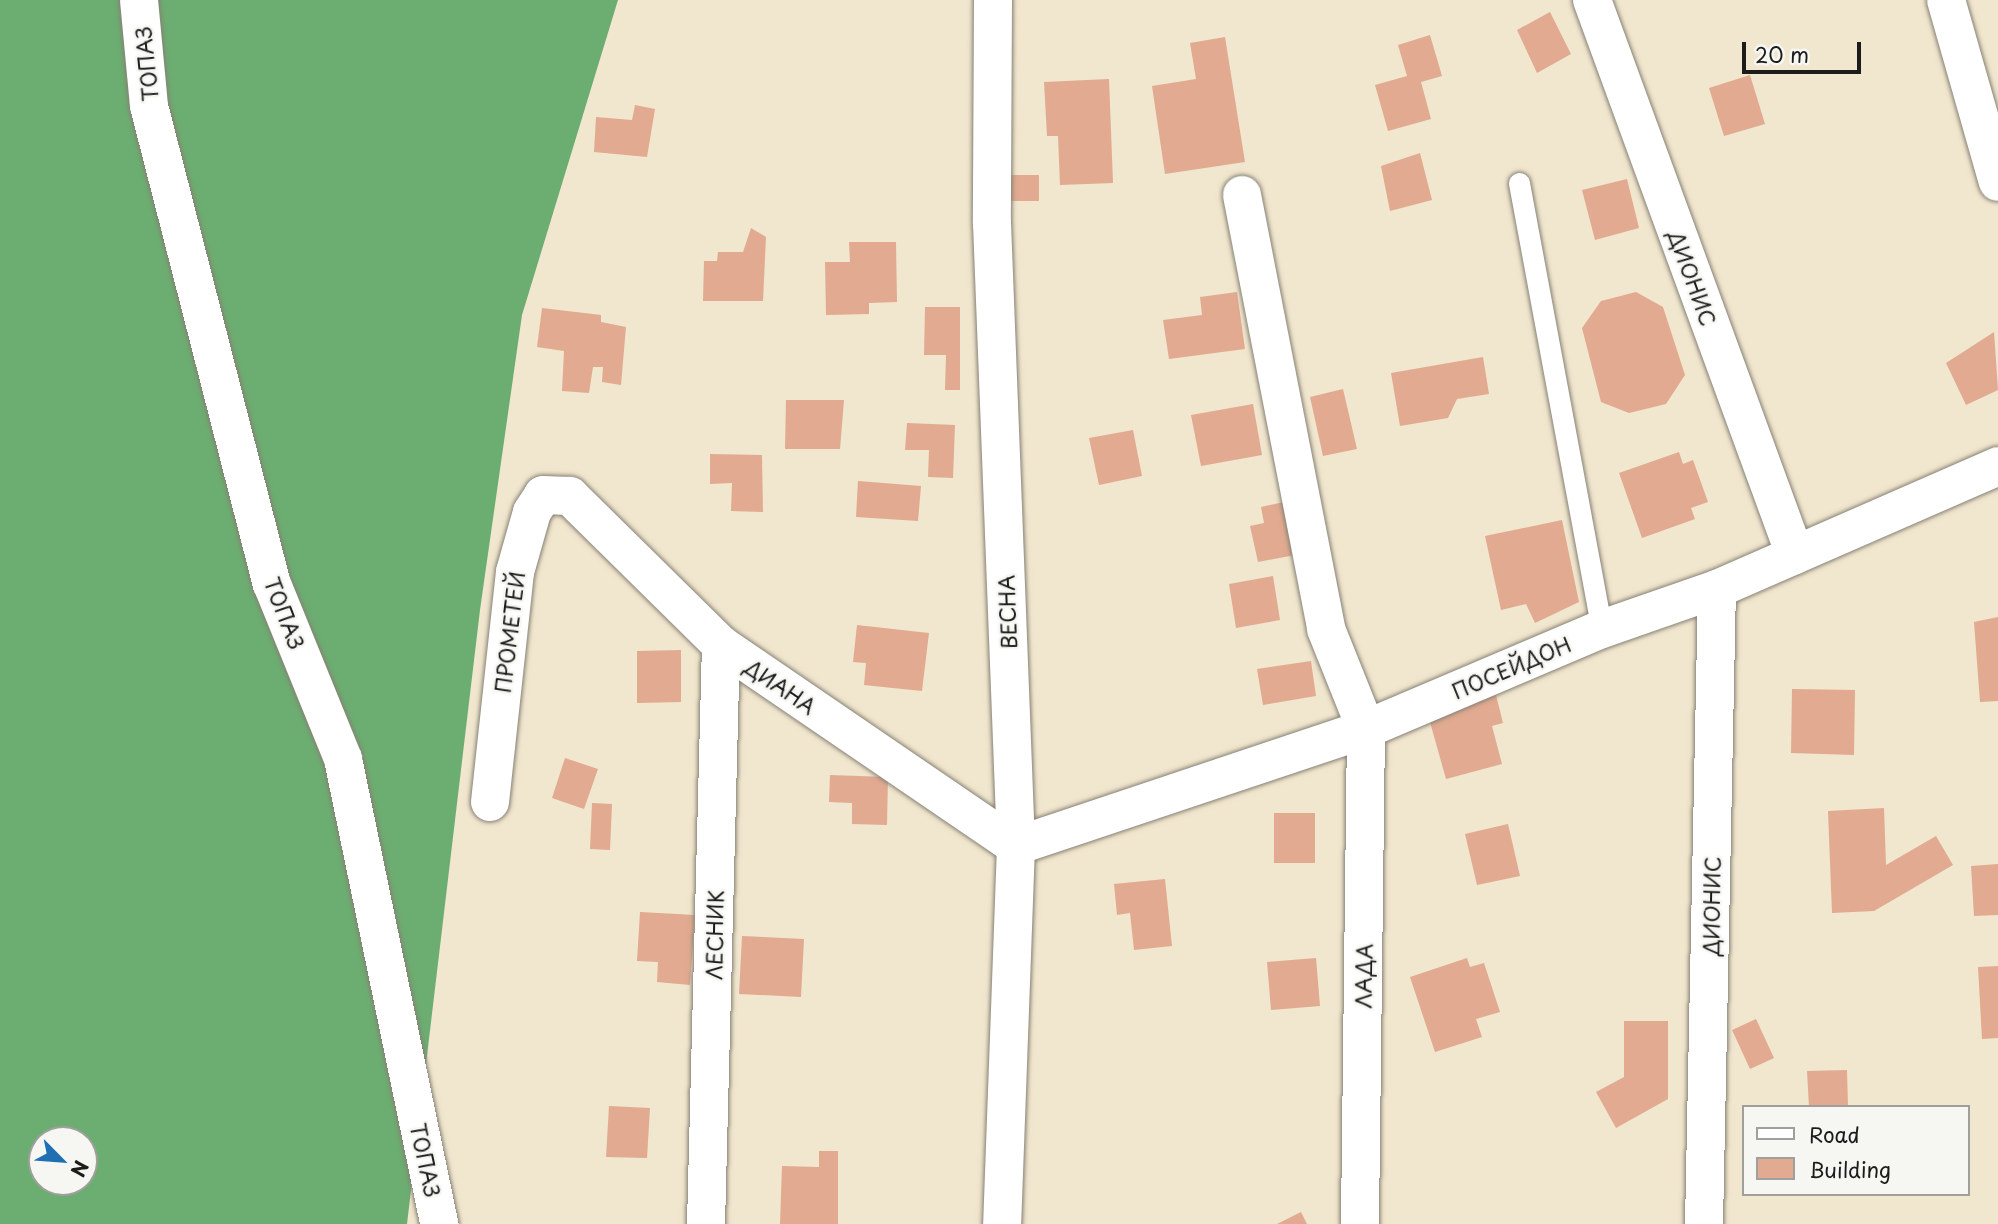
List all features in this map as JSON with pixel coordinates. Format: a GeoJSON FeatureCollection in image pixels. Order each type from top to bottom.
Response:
{"type":"FeatureCollection","features":[{"type":"Feature","properties":{"kind":"street","name":"ТОПАЗ"},"geometry":{"type":"LineString","coordinates":[[139,0],[149,106],[272,584],[343,759],[439,1224]]}},
{"type":"Feature","properties":{"kind":"street","name":"ВЕСНА"},"geometry":{"type":"LineString","coordinates":[[993,0],[992,223],[1016,846],[1002,1224]]}},
{"type":"Feature","properties":{"kind":"street","name":"ДИОНИС"},"geometry":{"type":"LineString","coordinates":[[1592,0],[1795,555]]}},
{"type":"Feature","properties":{"kind":"street"},"geometry":{"type":"LineString","coordinates":[[1946,0],[1986,92],[1998,181]]}},
{"type":"Feature","properties":{"kind":"street"},"geometry":{"type":"LineString","coordinates":[[1242,195],[1326,628],[1366,729]]}},
{"type":"Feature","properties":{"kind":"street","name":"ПОСЕЙДОН"},"geometry":{"type":"LineString","coordinates":[[1016,846],[1366,729],[1602,629],[1717,589],[1998,466]]}},
{"type":"Feature","properties":{"kind":"street","name":"ПРОМЕТЕЙ"},"geometry":{"type":"LineString","coordinates":[[490,802],[515,572],[531,512],[543,495],[570,496]]}},
{"type":"Feature","properties":{"kind":"street","name":"ДИАНА"},"geometry":{"type":"LineString","coordinates":[[570,496],[721,645],[1016,846]]}},
{"type":"Feature","properties":{"kind":"street","name":"ДИОНИС"},"geometry":{"type":"LineString","coordinates":[[1704,1224],[1717,589]]}},
{"type":"Feature","properties":{"kind":"street","name":"ЛЕСНИК"},"geometry":{"type":"LineString","coordinates":[[706,1224],[721,645]]}},
{"type":"Feature","properties":{"kind":"street","name":"ЛАДА"},"geometry":{"type":"LineString","coordinates":[[1360,1224],[1366,729]]}},
{"type":"Feature","properties":{"kind":"lane"},"geometry":{"type":"LineString","coordinates":[[1519,183],[1602,629]]}},
{"type":"Feature","properties":{"kind":"green space"},"geometry":{"type":"Polygon","coordinates":[[[0,0],[618,0],[522,315],[480,610],[407,1224],[0,1224],[0,0]]]}},
{"type":"Feature","properties":{"kind":"building"},"geometry":{"type":"Polygon","coordinates":[[[1550,12],[1571,54],[1537,73],[1517,30],[1550,12]]]}},
{"type":"Feature","properties":{"kind":"building"},"geometry":{"type":"Polygon","coordinates":[[[1430,35],[1442,76],[1421,82],[1431,119],[1388,131],[1375,85],[1407,76],[1398,45],[1430,35]]]}},
{"type":"Feature","properties":{"kind":"building"},"geometry":{"type":"Polygon","coordinates":[[[1225,37],[1245,162],[1165,174],[1152,86],[1196,79],[1190,43],[1225,37]]]}},
{"type":"Feature","properties":{"kind":"building"},"geometry":{"type":"Polygon","coordinates":[[[1750,75],[1765,124],[1724,136],[1709,88],[1750,75]]]}},
{"type":"Feature","properties":{"kind":"building"},"geometry":{"type":"Polygon","coordinates":[[[1109,79],[1113,183],[1060,185],[1058,136],[1047,136],[1044,82],[1109,79]]]}},
{"type":"Feature","properties":{"kind":"building"},"geometry":{"type":"Polygon","coordinates":[[[635,105],[655,109],[647,157],[594,152],[596,117],[632,120],[635,105]]]}},
{"type":"Feature","properties":{"kind":"building"},"geometry":{"type":"Polygon","coordinates":[[[1420,153],[1432,200],[1390,211],[1381,166],[1420,153]]]}},
{"type":"Feature","properties":{"kind":"building"},"geometry":{"type":"Polygon","coordinates":[[[1003,175],[1039,175],[1039,201],[1003,201],[1003,175]]]}},
{"type":"Feature","properties":{"kind":"building"},"geometry":{"type":"Polygon","coordinates":[[[1627,179],[1639,228],[1595,240],[1582,190],[1627,179]]]}},
{"type":"Feature","properties":{"kind":"building"},"geometry":{"type":"Polygon","coordinates":[[[751,228],[766,237],[763,301],[703,301],[704,261],[717,261],[718,252],[743,252],[751,228]]]}},
{"type":"Feature","properties":{"kind":"building"},"geometry":{"type":"Polygon","coordinates":[[[849,242],[896,242],[897,302],[869,303],[869,314],[826,315],[825,262],[850,262],[849,242]]]}},
{"type":"Feature","properties":{"kind":"building"},"geometry":{"type":"Polygon","coordinates":[[[1237,292],[1245,349],[1169,359],[1163,320],[1202,315],[1200,297],[1237,292]]]}},
{"type":"Feature","properties":{"kind":"building"},"geometry":{"type":"Polygon","coordinates":[[[1636,292],[1663,307],[1685,375],[1666,404],[1629,413],[1601,402],[1582,328],[1601,301],[1636,292]]]}},
{"type":"Feature","properties":{"kind":"building"},"geometry":{"type":"Polygon","coordinates":[[[925,307],[960,307],[960,390],[945,390],[946,355],[924,355],[925,307]]]}},
{"type":"Feature","properties":{"kind":"building"},"geometry":{"type":"Polygon","coordinates":[[[542,308],[601,315],[601,322],[626,327],[621,385],[602,382],[603,367],[593,367],[589,393],[562,391],[564,351],[537,347],[542,308]]]}},
{"type":"Feature","properties":{"kind":"building"},"geometry":{"type":"Polygon","coordinates":[[[1994,332],[1998,390],[1966,405],[1946,363],[1994,332]]]}},
{"type":"Feature","properties":{"kind":"building"},"geometry":{"type":"Polygon","coordinates":[[[1483,357],[1489,394],[1457,399],[1448,418],[1400,426],[1391,373],[1483,357]]]}},
{"type":"Feature","properties":{"kind":"building"},"geometry":{"type":"Polygon","coordinates":[[[1343,389],[1357,449],[1323,456],[1310,397],[1343,389]]]}},
{"type":"Feature","properties":{"kind":"building"},"geometry":{"type":"Polygon","coordinates":[[[786,400],[844,400],[840,449],[785,449],[786,400]]]}},
{"type":"Feature","properties":{"kind":"building"},"geometry":{"type":"Polygon","coordinates":[[[1253,404],[1262,455],[1201,466],[1191,415],[1253,404]]]}},
{"type":"Feature","properties":{"kind":"building"},"geometry":{"type":"Polygon","coordinates":[[[907,423],[955,425],[953,478],[928,477],[929,450],[905,450],[907,423]]]}},
{"type":"Feature","properties":{"kind":"building"},"geometry":{"type":"Polygon","coordinates":[[[1133,430],[1142,476],[1099,485],[1089,438],[1133,430]]]}},
{"type":"Feature","properties":{"kind":"building"},"geometry":{"type":"Polygon","coordinates":[[[1679,452],[1683,464],[1693,460],[1708,502],[1691,508],[1695,519],[1642,538],[1619,473],[1679,452]]]}},
{"type":"Feature","properties":{"kind":"building"},"geometry":{"type":"Polygon","coordinates":[[[710,454],[762,455],[763,512],[731,511],[732,483],[710,484],[710,454]]]}},
{"type":"Feature","properties":{"kind":"building"},"geometry":{"type":"Polygon","coordinates":[[[858,481],[921,486],[918,521],[856,517],[858,481]]]}},
{"type":"Feature","properties":{"kind":"building"},"geometry":{"type":"Polygon","coordinates":[[[1284,502],[1295,555],[1258,562],[1250,526],[1264,523],[1261,507],[1284,502]]]}},
{"type":"Feature","properties":{"kind":"building"},"geometry":{"type":"Polygon","coordinates":[[[1562,520],[1579,602],[1535,623],[1526,604],[1501,610],[1485,536],[1562,520]]]}},
{"type":"Feature","properties":{"kind":"building"},"geometry":{"type":"Polygon","coordinates":[[[1273,576],[1280,620],[1236,628],[1229,584],[1273,576]]]}},
{"type":"Feature","properties":{"kind":"building"},"geometry":{"type":"Polygon","coordinates":[[[1998,617],[1998,701],[1980,702],[1974,622],[1998,617]]]}},
{"type":"Feature","properties":{"kind":"building"},"geometry":{"type":"Polygon","coordinates":[[[857,625],[929,633],[922,691],[864,685],[866,663],[853,662],[857,625]]]}},
{"type":"Feature","properties":{"kind":"building"},"geometry":{"type":"Polygon","coordinates":[[[681,650],[681,702],[637,703],[637,651],[681,650]]]}},
{"type":"Feature","properties":{"kind":"building"},"geometry":{"type":"Polygon","coordinates":[[[1311,661],[1316,696],[1263,705],[1257,669],[1311,661]]]}},
{"type":"Feature","properties":{"kind":"building"},"geometry":{"type":"Polygon","coordinates":[[[1792,689],[1855,690],[1854,755],[1791,753],[1792,689]]]}},
{"type":"Feature","properties":{"kind":"building"},"geometry":{"type":"Polygon","coordinates":[[[1496,695],[1503,723],[1492,726],[1502,764],[1446,779],[1428,715],[1496,695]]]}},
{"type":"Feature","properties":{"kind":"building"},"geometry":{"type":"Polygon","coordinates":[[[565,758],[598,769],[584,809],[552,798],[565,758]]]}},
{"type":"Feature","properties":{"kind":"building"},"geometry":{"type":"Polygon","coordinates":[[[830,775],[888,777],[887,825],[852,824],[852,803],[829,802],[830,775]]]}},
{"type":"Feature","properties":{"kind":"building"},"geometry":{"type":"Polygon","coordinates":[[[592,803],[612,804],[610,850],[590,849],[592,803]]]}},
{"type":"Feature","properties":{"kind":"building"},"geometry":{"type":"Polygon","coordinates":[[[1884,808],[1886,865],[1936,836],[1953,865],[1874,911],[1832,913],[1828,811],[1884,808]]]}},
{"type":"Feature","properties":{"kind":"building"},"geometry":{"type":"Polygon","coordinates":[[[1274,813],[1315,813],[1315,863],[1274,863],[1274,813]]]}},
{"type":"Feature","properties":{"kind":"building"},"geometry":{"type":"Polygon","coordinates":[[[1508,824],[1520,876],[1477,885],[1465,834],[1508,824]]]}},
{"type":"Feature","properties":{"kind":"building"},"geometry":{"type":"Polygon","coordinates":[[[1998,864],[1998,915],[1974,916],[1971,866],[1998,864]]]}},
{"type":"Feature","properties":{"kind":"building"},"geometry":{"type":"Polygon","coordinates":[[[1165,879],[1172,946],[1134,950],[1130,913],[1117,915],[1114,884],[1165,879]]]}},
{"type":"Feature","properties":{"kind":"building"},"geometry":{"type":"Polygon","coordinates":[[[640,912],[695,915],[690,985],[657,982],[658,962],[637,961],[640,912]]]}},
{"type":"Feature","properties":{"kind":"building"},"geometry":{"type":"Polygon","coordinates":[[[742,936],[804,939],[801,997],[739,994],[742,936]]]}},
{"type":"Feature","properties":{"kind":"building"},"geometry":{"type":"Polygon","coordinates":[[[1316,958],[1320,1006],[1271,1010],[1267,962],[1316,958]]]}},
{"type":"Feature","properties":{"kind":"building"},"geometry":{"type":"Polygon","coordinates":[[[1467,958],[1470,967],[1484,963],[1500,1012],[1476,1019],[1482,1037],[1435,1052],[1410,977],[1467,958]]]}},
{"type":"Feature","properties":{"kind":"building"},"geometry":{"type":"Polygon","coordinates":[[[1998,966],[1998,1038],[1982,1039],[1978,967],[1998,966]]]}},
{"type":"Feature","properties":{"kind":"building"},"geometry":{"type":"Polygon","coordinates":[[[1756,1019],[1774,1058],[1750,1069],[1732,1030],[1756,1019]]]}},
{"type":"Feature","properties":{"kind":"building"},"geometry":{"type":"Polygon","coordinates":[[[1624,1021],[1668,1021],[1668,1099],[1616,1128],[1596,1092],[1624,1077],[1624,1021]]]}},
{"type":"Feature","properties":{"kind":"building"},"geometry":{"type":"Polygon","coordinates":[[[1847,1070],[1848,1105],[1809,1105],[1807,1071],[1847,1070]]]}},
{"type":"Feature","properties":{"kind":"building"},"geometry":{"type":"Polygon","coordinates":[[[609,1106],[650,1108],[647,1158],[606,1157],[609,1106]]]}},
{"type":"Feature","properties":{"kind":"building"},"geometry":{"type":"Polygon","coordinates":[[[819,1151],[838,1151],[838,1224],[780,1224],[782,1166],[819,1167],[819,1151]]]}},
{"type":"Feature","properties":{"kind":"building"},"geometry":{"type":"Polygon","coordinates":[[[1301,1212],[1307,1224],[1277,1224],[1301,1212]]]}}]}
